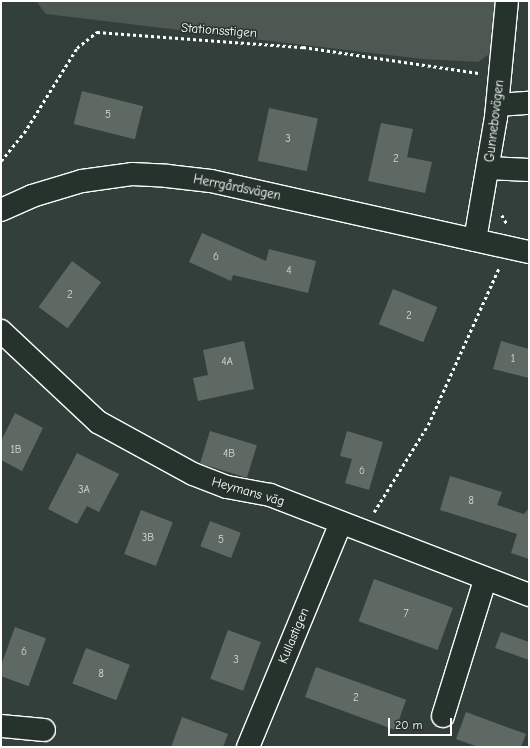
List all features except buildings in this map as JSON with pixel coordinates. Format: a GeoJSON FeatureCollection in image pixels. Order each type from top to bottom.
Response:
{"type":"FeatureCollection","features":[{"type":"Feature","properties":{"kind":"street","name":"Gunnebovägen"},"geometry":{"type":"LineString","coordinates":[[475,240],[498,106],[506,1]]}},
{"type":"Feature","properties":{"kind":"street"},"geometry":{"type":"LineString","coordinates":[[498,106],[529,103]]}},
{"type":"Feature","properties":{"kind":"street"},"geometry":{"type":"LineString","coordinates":[[488,168],[529,170]]}},
{"type":"Feature","properties":{"kind":"street","name":"Herrgårdsvägen"},"geometry":{"type":"LineString","coordinates":[[1,210],[82,181],[132,174],[160,176],[211,181],[529,252]]}},
{"type":"Feature","properties":{"kind":"street","name":"Heymans väg"},"geometry":{"type":"LineString","coordinates":[[1,331],[98,422],[145,450],[227,488],[270,495],[340,524],[485,580],[529,595]]}},
{"type":"Feature","properties":{"kind":"street","name":"Kullastigen"},"geometry":{"type":"LineString","coordinates":[[248,747],[340,524]]}},
{"type":"Feature","properties":{"kind":"street"},"geometry":{"type":"LineString","coordinates":[[443,716],[485,580]]}},
{"type":"Feature","properties":{"kind":"street"},"geometry":{"type":"LineString","coordinates":[[1,726],[44,730]]}},
{"type":"Feature","properties":{"kind":"path","name":"Stationsstigen"},"geometry":{"type":"LineString","coordinates":[[1,161],[24,133],[77,48],[97,32],[303,47],[500,76]]}},
{"type":"Feature","properties":{"kind":"path"},"geometry":{"type":"LineString","coordinates":[[362,532],[428,425],[502,264],[494,262]]}},
{"type":"Feature","properties":{"kind":"shaded area"},"geometry":{"type":"Polygon","coordinates":[[[36,1],[498,1],[495,50],[478,62],[422,59],[46,14],[36,1]]]}}]}
